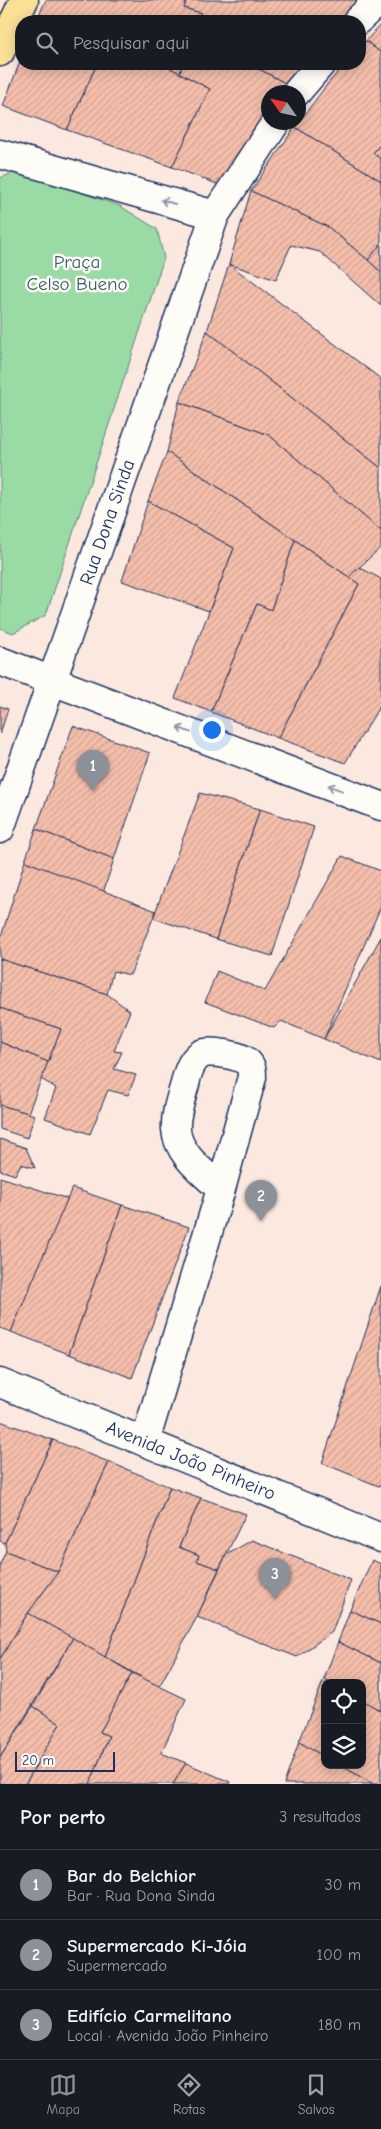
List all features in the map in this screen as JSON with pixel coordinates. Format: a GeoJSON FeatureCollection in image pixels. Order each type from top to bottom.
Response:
{"type":"FeatureCollection","features":[{"type":"Feature","properties":{"kind":"main road"},"geometry":{"type":"LineString","coordinates":[[17,15],[24,0]]}},
{"type":"Feature","properties":{"kind":"main road"},"geometry":{"type":"LineString","coordinates":[[0,52],[15,20]]}},
{"type":"Feature","properties":{"kind":"street"},"geometry":{"type":"LineString","coordinates":[[363,15],[379,0]]}},
{"type":"Feature","properties":{"kind":"street"},"geometry":{"type":"LineString","coordinates":[[302,85],[316,70]]}},
{"type":"Feature","properties":{"kind":"street","name":"Rua Dona Sinda"},"geometry":{"type":"LineString","coordinates":[[0,829],[215,215],[271,130]]}},
{"type":"Feature","properties":{"kind":"street"},"geometry":{"type":"LineString","coordinates":[[0,154],[215,215]]}},
{"type":"Feature","properties":{"kind":"street"},"geometry":{"type":"LineString","coordinates":[[0,661],[381,806]]}},
{"type":"Feature","properties":{"kind":"street"},"geometry":{"type":"LineString","coordinates":[[145,1442],[222,1189]]}},
{"type":"Feature","properties":{"kind":"street","name":"Avenida João Pinheiro"},"geometry":{"type":"LineString","coordinates":[[0,1383],[381,1538]]}},
{"type":"Feature","properties":{"kind":"shaded area"},"geometry":{"type":"Polygon","coordinates":[[[381,547],[381,579],[359,567],[381,547]]]}},
{"type":"Feature","properties":{"kind":"green space","name":"Praça Celso Bueno"},"geometry":{"type":"Polygon","coordinates":[[[18,171],[120,206],[157,229],[164,258],[46,615],[13,633],[0,628],[0,178],[18,171]]]}},
{"type":"Feature","properties":{"kind":"building"},"geometry":{"type":"Polygon","coordinates":[[[46,0],[187,0],[184,8],[201,13],[200,15],[39,15],[46,0]]]}},
{"type":"Feature","properties":{"kind":"building"},"geometry":{"type":"Polygon","coordinates":[[[187,0],[364,0],[350,15],[200,15],[201,13],[184,8],[187,0]]]}},
{"type":"Feature","properties":{"kind":"building"},"geometry":{"type":"Polygon","coordinates":[[[381,24],[381,53],[366,41],[381,24]]]}},
{"type":"Feature","properties":{"kind":"building"},"geometry":{"type":"Polygon","coordinates":[[[366,41],[381,53],[381,144],[373,153],[381,159],[381,181],[300,130],[306,130],[306,112],[340,70],[366,70],[366,41]]]}},
{"type":"Feature","properties":{"kind":"building"},"geometry":{"type":"Polygon","coordinates":[[[17,70],[94,70],[67,130],[3,106],[17,70]]]}},
{"type":"Feature","properties":{"kind":"building"},"geometry":{"type":"Polygon","coordinates":[[[94,70],[174,70],[210,89],[172,167],[67,130],[94,70]]]}},
{"type":"Feature","properties":{"kind":"building"},"geometry":{"type":"Polygon","coordinates":[[[181,70],[261,70],[287,84],[261,85],[261,127],[225,187],[172,167],[210,89],[180,73],[181,70]]]}},
{"type":"Feature","properties":{"kind":"building"},"geometry":{"type":"Polygon","coordinates":[[[261,70],[300,70],[287,84],[261,70]]]}},
{"type":"Feature","properties":{"kind":"building"},"geometry":{"type":"Polygon","coordinates":[[[293,130],[300,130],[381,181],[381,244],[368,260],[328,227],[251,191],[293,130]]]}},
{"type":"Feature","properties":{"kind":"building"},"geometry":{"type":"Polygon","coordinates":[[[381,144],[381,159],[373,153],[381,144]]]}},
{"type":"Feature","properties":{"kind":"building"},"geometry":{"type":"Polygon","coordinates":[[[251,191],[328,227],[368,260],[381,272],[381,306],[320,252],[291,245],[276,280],[229,264],[251,191]]]}},
{"type":"Feature","properties":{"kind":"building"},"geometry":{"type":"Polygon","coordinates":[[[381,244],[381,272],[368,260],[381,244]]]}},
{"type":"Feature","properties":{"kind":"building"},"geometry":{"type":"Polygon","coordinates":[[[229,264],[381,379],[381,468],[207,331],[229,264]]]}},
{"type":"Feature","properties":{"kind":"building"},"geometry":{"type":"Polygon","coordinates":[[[207,331],[381,468],[381,531],[269,435],[179,402],[207,331]]]}},
{"type":"Feature","properties":{"kind":"building"},"geometry":{"type":"Polygon","coordinates":[[[179,402],[269,435],[381,531],[381,547],[349,577],[167,452],[179,402]]]}},
{"type":"Feature","properties":{"kind":"building"},"geometry":{"type":"Polygon","coordinates":[[[167,452],[295,540],[271,610],[257,604],[211,712],[175,698],[234,548],[148,501],[167,452]]]}},
{"type":"Feature","properties":{"kind":"building"},"geometry":{"type":"Polygon","coordinates":[[[148,501],[234,548],[209,611],[122,581],[148,501]]]}},
{"type":"Feature","properties":{"kind":"building"},"geometry":{"type":"Polygon","coordinates":[[[295,540],[359,584],[278,738],[211,712],[257,604],[271,610],[295,540]]]}},
{"type":"Feature","properties":{"kind":"building"},"geometry":{"type":"Polygon","coordinates":[[[359,567],[381,579],[381,704],[345,763],[278,738],[359,584],[349,577],[359,567]]]}},
{"type":"Feature","properties":{"kind":"building"},"geometry":{"type":"Polygon","coordinates":[[[0,706],[8,709],[0,734],[0,706]]]}},
{"type":"Feature","properties":{"kind":"building"},"geometry":{"type":"Polygon","coordinates":[[[73,726],[150,753],[114,859],[36,829],[73,726]]]}},
{"type":"Feature","properties":{"kind":"building"},"geometry":{"type":"Polygon","coordinates":[[[200,793],[260,809],[216,939],[153,918],[200,793]]]}},
{"type":"Feature","properties":{"kind":"building"},"geometry":{"type":"Polygon","coordinates":[[[260,809],[314,827],[272,956],[216,939],[260,809]]]}},
{"type":"Feature","properties":{"kind":"building"},"geometry":{"type":"Polygon","coordinates":[[[36,829],[114,859],[103,893],[25,861],[36,829]]]}},
{"type":"Feature","properties":{"kind":"building"},"geometry":{"type":"Polygon","coordinates":[[[342,856],[381,871],[381,906],[324,1039],[281,1021],[274,1028],[205,1002],[217,971],[265,991],[342,856]]]}},
{"type":"Feature","properties":{"kind":"building"},"geometry":{"type":"Polygon","coordinates":[[[25,861],[156,911],[130,975],[113,971],[107,994],[0,959],[0,940],[25,861]]]}},
{"type":"Feature","properties":{"kind":"building"},"geometry":{"type":"Polygon","coordinates":[[[381,937],[381,1063],[324,1039],[381,937]]]}},
{"type":"Feature","properties":{"kind":"building"},"geometry":{"type":"Polygon","coordinates":[[[0,959],[107,994],[130,1011],[114,1051],[122,1052],[114,1069],[136,1075],[128,1095],[108,1090],[90,1134],[45,1118],[56,1088],[41,1079],[61,1029],[0,1008],[0,959]]]}},
{"type":"Feature","properties":{"kind":"building"},"geometry":{"type":"Polygon","coordinates":[[[0,1008],[61,1029],[48,1062],[0,1042],[0,1008]]]}},
{"type":"Feature","properties":{"kind":"building"},"geometry":{"type":"Polygon","coordinates":[[[0,1042],[48,1062],[28,1113],[0,1105],[0,1042]]]}},
{"type":"Feature","properties":{"kind":"building"},"geometry":{"type":"Polygon","coordinates":[[[0,1105],[35,1115],[27,1138],[0,1129],[0,1105]]]}},
{"type":"Feature","properties":{"kind":"building"},"geometry":{"type":"Polygon","coordinates":[[[0,1139],[26,1148],[35,1168],[21,1164],[15,1175],[0,1170],[0,1139]]]}},
{"type":"Feature","properties":{"kind":"building"},"geometry":{"type":"Polygon","coordinates":[[[0,1177],[68,1199],[11,1332],[0,1328],[0,1177]]]}},
{"type":"Feature","properties":{"kind":"building"},"geometry":{"type":"Polygon","coordinates":[[[72,1188],[122,1205],[69,1354],[11,1332],[72,1188]]]}},
{"type":"Feature","properties":{"kind":"building"},"geometry":{"type":"Polygon","coordinates":[[[122,1205],[189,1227],[132,1378],[69,1354],[122,1205]]]}},
{"type":"Feature","properties":{"kind":"building"},"geometry":{"type":"Polygon","coordinates":[[[381,1286],[381,1487],[322,1463],[381,1286]]]}},
{"type":"Feature","properties":{"kind":"building"},"geometry":{"type":"Polygon","coordinates":[[[0,1421],[53,1440],[5,1543],[0,1541],[0,1421]]]}},
{"type":"Feature","properties":{"kind":"building"},"geometry":{"type":"Polygon","coordinates":[[[53,1440],[109,1462],[58,1572],[6,1551],[5,1543],[53,1440]]]}},
{"type":"Feature","properties":{"kind":"building"},"geometry":{"type":"Polygon","coordinates":[[[109,1462],[170,1487],[105,1657],[28,1613],[58,1572],[109,1462]]]}},
{"type":"Feature","properties":{"kind":"building"},"geometry":{"type":"Polygon","coordinates":[[[170,1487],[201,1498],[179,1547],[199,1555],[197,1561],[219,1569],[197,1617],[159,1687],[105,1657],[170,1487]]]}},
{"type":"Feature","properties":{"kind":"building"},"geometry":{"type":"Polygon","coordinates":[[[201,1498],[246,1514],[219,1569],[197,1561],[199,1555],[179,1547],[201,1498]]]}},
{"type":"Feature","properties":{"kind":"building"},"geometry":{"type":"Polygon","coordinates":[[[252,1540],[351,1580],[332,1632],[297,1657],[197,1617],[226,1555],[252,1540]]]}},
{"type":"Feature","properties":{"kind":"building"},"geometry":{"type":"Polygon","coordinates":[[[6,1551],[58,1572],[28,1613],[0,1659],[0,1564],[6,1551]]]}},
{"type":"Feature","properties":{"kind":"building"},"geometry":{"type":"Polygon","coordinates":[[[372,1560],[381,1564],[381,1624],[350,1610],[372,1560]]]}},
{"type":"Feature","properties":{"kind":"building"},"geometry":{"type":"Polygon","coordinates":[[[350,1610],[381,1624],[381,1663],[338,1642],[350,1610]]]}},
{"type":"Feature","properties":{"kind":"building"},"geometry":{"type":"Polygon","coordinates":[[[28,1613],[73,1638],[0,1758],[0,1659],[28,1613]]]}},
{"type":"Feature","properties":{"kind":"building"},"geometry":{"type":"Polygon","coordinates":[[[73,1638],[132,1673],[100,1732],[109,1736],[90,1784],[25,1784],[60,1724],[33,1706],[73,1638]]]}},
{"type":"Feature","properties":{"kind":"building"},"geometry":{"type":"Polygon","coordinates":[[[338,1642],[381,1663],[381,1711],[366,1702],[366,1679],[324,1679],[338,1642]]]}},
{"type":"Feature","properties":{"kind":"building"},"geometry":{"type":"Polygon","coordinates":[[[132,1673],[186,1699],[161,1753],[186,1763],[173,1784],[90,1784],[109,1736],[100,1732],[132,1673]]]}},
{"type":"Feature","properties":{"kind":"building"},"geometry":{"type":"Polygon","coordinates":[[[321,1687],[321,1755],[299,1742],[321,1687]]]}},
{"type":"Feature","properties":{"kind":"building"},"geometry":{"type":"Polygon","coordinates":[[[366,1702],[381,1711],[381,1784],[373,1784],[347,1769],[366,1769],[366,1702]]]}},
{"type":"Feature","properties":{"kind":"building"},"geometry":{"type":"Polygon","coordinates":[[[33,1706],[60,1724],[25,1784],[0,1784],[0,1758],[33,1706]]]}},
{"type":"Feature","properties":{"kind":"building"},"geometry":{"type":"Polygon","coordinates":[[[299,1742],[321,1755],[321,1769],[347,1769],[373,1784],[284,1784],[299,1742]]]}},
{"type":"Feature","properties":{"kind":"building"},"geometry":{"type":"Polygon","coordinates":[[[186,1763],[230,1782],[229,1784],[173,1784],[186,1763]]]}},
{"type":"Feature","properties":{"kind":"place","name":"Bar do Belchior"},"geometry":{"type":"Point","coordinates":[93,791]}},
{"type":"Feature","properties":{"kind":"place","name":"Supermercado Ki-Jóia"},"geometry":{"type":"Point","coordinates":[261,1221]}},
{"type":"Feature","properties":{"kind":"place","name":"Edifício Carmelitano"},"geometry":{"type":"Point","coordinates":[275,1599]}}]}
